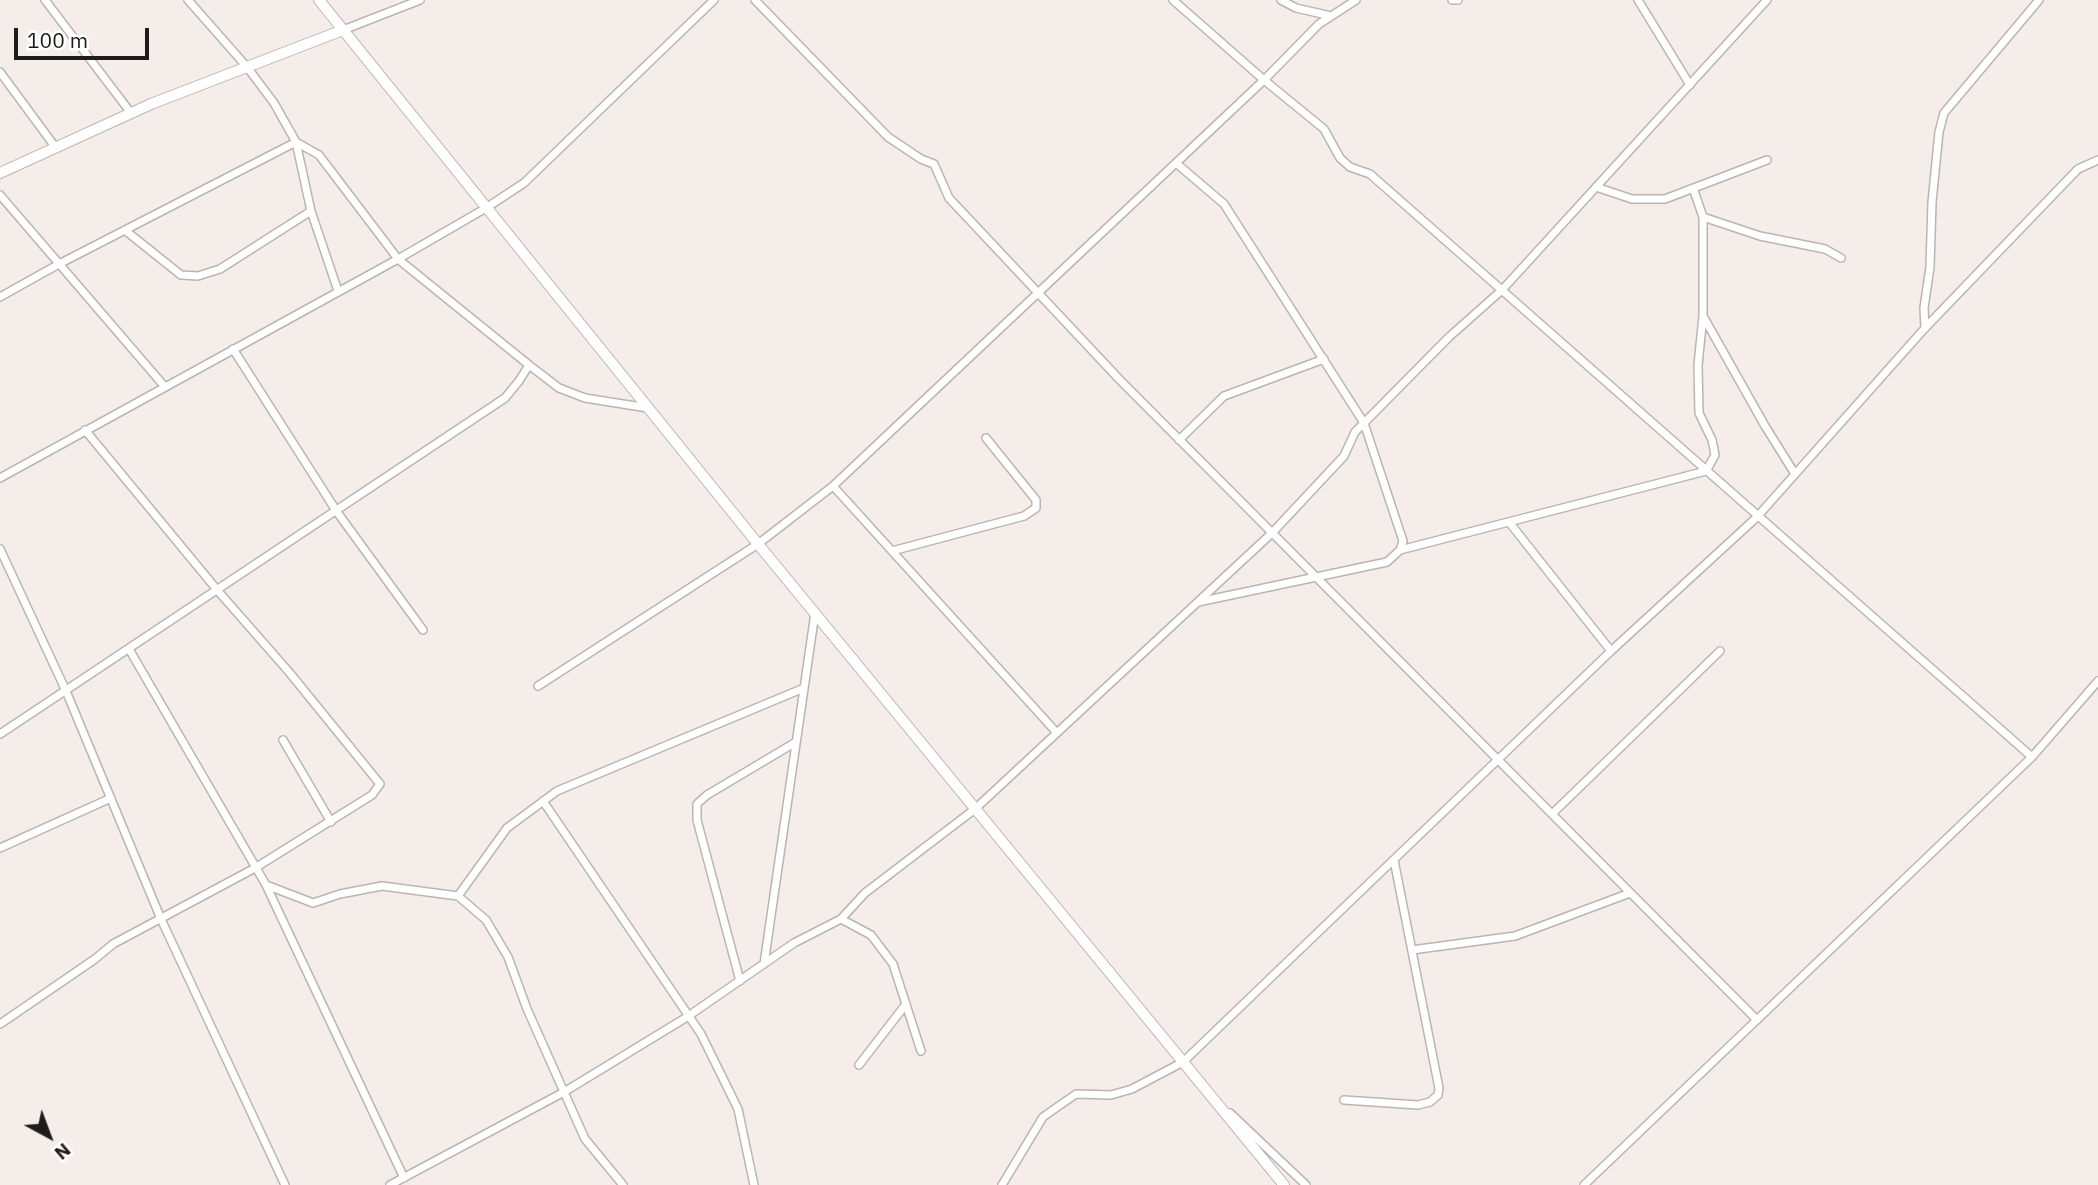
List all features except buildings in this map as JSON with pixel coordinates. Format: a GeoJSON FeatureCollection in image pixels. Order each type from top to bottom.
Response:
{"type":"FeatureCollection","features":[{"type":"Feature","properties":{"kind":"street"},"geometry":{"type":"LineString","coordinates":[[45,0],[131,113]]}},
{"type":"Feature","properties":{"kind":"street"},"geometry":{"type":"LineString","coordinates":[[188,0],[247,67],[274,103],[296,142],[311,211],[338,290]]}},
{"type":"Feature","properties":{"kind":"street"},"geometry":{"type":"LineString","coordinates":[[319,0],[758,544],[1284,1185]]}},
{"type":"Feature","properties":{"kind":"street"},"geometry":{"type":"LineString","coordinates":[[0,173],[131,113],[420,0]]}},
{"type":"Feature","properties":{"kind":"street"},"geometry":{"type":"LineString","coordinates":[[0,478],[398,259],[524,183],[714,0]]}},
{"type":"Feature","properties":{"kind":"street"},"geometry":{"type":"LineString","coordinates":[[755,0],[888,137],[921,159],[934,164],[949,198],[1179,440],[1757,1020]]}},
{"type":"Feature","properties":{"kind":"street"},"geometry":{"type":"LineString","coordinates":[[1173,0],[1324,129],[1340,158],[1350,167],[1370,174],[2032,757]]}},
{"type":"Feature","properties":{"kind":"street"},"geometry":{"type":"LineString","coordinates":[[1281,0],[1296,8],[1331,16]]}},
{"type":"Feature","properties":{"kind":"street"},"geometry":{"type":"LineString","coordinates":[[538,686],[758,544],[833,486],[1264,80],[1319,24],[1356,0]]}},
{"type":"Feature","properties":{"kind":"street"},"geometry":{"type":"LineString","coordinates":[[1452,0],[1458,0]]}},
{"type":"Feature","properties":{"kind":"street"},"geometry":{"type":"LineString","coordinates":[[1639,0],[1690,85]]}},
{"type":"Feature","properties":{"kind":"street"},"geometry":{"type":"LineString","coordinates":[[391,1185],[564,1092],[687,1017],[794,943],[841,919],[865,893],[975,809],[1272,533],[1344,456],[1355,432],[1449,337],[1502,290],[1767,0]]}},
{"type":"Feature","properties":{"kind":"street"},"geometry":{"type":"LineString","coordinates":[[1925,328],[1924,308],[1930,267],[1932,202],[1939,132],[1944,113],[2039,0]]}},
{"type":"Feature","properties":{"kind":"street"},"geometry":{"type":"LineString","coordinates":[[0,72],[56,148]]}},
{"type":"Feature","properties":{"kind":"street"},"geometry":{"type":"LineString","coordinates":[[0,297],[296,142]]}},
{"type":"Feature","properties":{"kind":"street"},"geometry":{"type":"LineString","coordinates":[[296,142],[319,155],[398,259],[559,388],[584,398],[648,408]]}},
{"type":"Feature","properties":{"kind":"street"},"geometry":{"type":"LineString","coordinates":[[1596,187],[1632,199],[1665,199],[1767,160]]}},
{"type":"Feature","properties":{"kind":"street"},"geometry":{"type":"LineString","coordinates":[[1003,1184],[1043,1117],[1076,1094],[1111,1095],[1132,1089],[1184,1062],[1611,652],[1757,517],[1925,328],[2078,169],[2098,160]]}},
{"type":"Feature","properties":{"kind":"street"},"geometry":{"type":"LineString","coordinates":[[1176,163],[1224,204],[1364,423],[1402,541],[1399,550],[1387,562],[1198,602]]}},
{"type":"Feature","properties":{"kind":"street"},"geometry":{"type":"LineString","coordinates":[[1399,550],[1706,471],[1715,455],[1712,440],[1699,413],[1703,217],[1693,188]]}},
{"type":"Feature","properties":{"kind":"street"},"geometry":{"type":"LineString","coordinates":[[0,195],[165,387]]}},
{"type":"Feature","properties":{"kind":"street"},"geometry":{"type":"LineString","coordinates":[[126,231],[181,275],[198,276],[220,269],[311,211]]}},
{"type":"Feature","properties":{"kind":"street"},"geometry":{"type":"LineString","coordinates":[[1703,217],[1760,236],[1825,249],[1841,258]]}},
{"type":"Feature","properties":{"kind":"street"},"geometry":{"type":"LineString","coordinates":[[1703,316],[1795,474]]}},
{"type":"Feature","properties":{"kind":"street"},"geometry":{"type":"LineString","coordinates":[[233,349],[337,512],[423,630]]}},
{"type":"Feature","properties":{"kind":"street"},"geometry":{"type":"LineString","coordinates":[[1179,440],[1224,396],[1324,359]]}},
{"type":"Feature","properties":{"kind":"street"},"geometry":{"type":"LineString","coordinates":[[0,734],[505,398],[529,365]]}},
{"type":"Feature","properties":{"kind":"street"},"geometry":{"type":"LineString","coordinates":[[0,1024],[95,960],[113,944],[255,868],[372,795],[380,784],[289,671],[218,591],[85,430]]}},
{"type":"Feature","properties":{"kind":"street"},"geometry":{"type":"LineString","coordinates":[[892,551],[1024,516],[1036,508],[1036,500],[986,438]]}},
{"type":"Feature","properties":{"kind":"street"},"geometry":{"type":"LineString","coordinates":[[833,486],[1057,733]]}},
{"type":"Feature","properties":{"kind":"street"},"geometry":{"type":"LineString","coordinates":[[1509,522],[1611,652]]}},
{"type":"Feature","properties":{"kind":"street"},"geometry":{"type":"LineString","coordinates":[[0,549],[66,691],[161,919],[285,1185]]}},
{"type":"Feature","properties":{"kind":"street"},"geometry":{"type":"LineString","coordinates":[[764,964],[815,613]]}},
{"type":"Feature","properties":{"kind":"street"},"geometry":{"type":"LineString","coordinates":[[129,649],[266,885],[404,1178]]}},
{"type":"Feature","properties":{"kind":"street"},"geometry":{"type":"LineString","coordinates":[[1552,814],[1720,651]]}},
{"type":"Feature","properties":{"kind":"street"},"geometry":{"type":"LineString","coordinates":[[1584,1185],[2032,757],[2098,681]]}},
{"type":"Feature","properties":{"kind":"street"},"geometry":{"type":"LineString","coordinates":[[457,895],[507,828],[557,792],[804,688]]}},
{"type":"Feature","properties":{"kind":"street"},"geometry":{"type":"LineString","coordinates":[[283,740],[331,822]]}},
{"type":"Feature","properties":{"kind":"street"},"geometry":{"type":"LineString","coordinates":[[740,981],[697,820],[697,804],[707,795],[796,742]]}},
{"type":"Feature","properties":{"kind":"street"},"geometry":{"type":"LineString","coordinates":[[0,848],[111,798]]}},
{"type":"Feature","properties":{"kind":"street"},"geometry":{"type":"LineString","coordinates":[[543,801],[701,1034],[738,1109],[754,1185]]}},
{"type":"Feature","properties":{"kind":"street"},"geometry":{"type":"LineString","coordinates":[[1344,1100],[1418,1104],[1430,1102],[1438,1095],[1439,1088],[1394,860]]}},
{"type":"Feature","properties":{"kind":"street"},"geometry":{"type":"LineString","coordinates":[[266,885],[313,903],[340,894],[382,886],[457,895],[486,920],[508,957],[527,1009],[585,1139],[623,1185]]}},
{"type":"Feature","properties":{"kind":"street"},"geometry":{"type":"LineString","coordinates":[[1412,950],[1516,936],[1630,893]]}},
{"type":"Feature","properties":{"kind":"street"},"geometry":{"type":"LineString","coordinates":[[841,919],[871,935],[893,964],[921,1051]]}},
{"type":"Feature","properties":{"kind":"street"},"geometry":{"type":"LineString","coordinates":[[859,1065],[906,1004]]}},
{"type":"Feature","properties":{"kind":"street"},"geometry":{"type":"LineString","coordinates":[[1209,1094],[1306,1185]]}}]}
